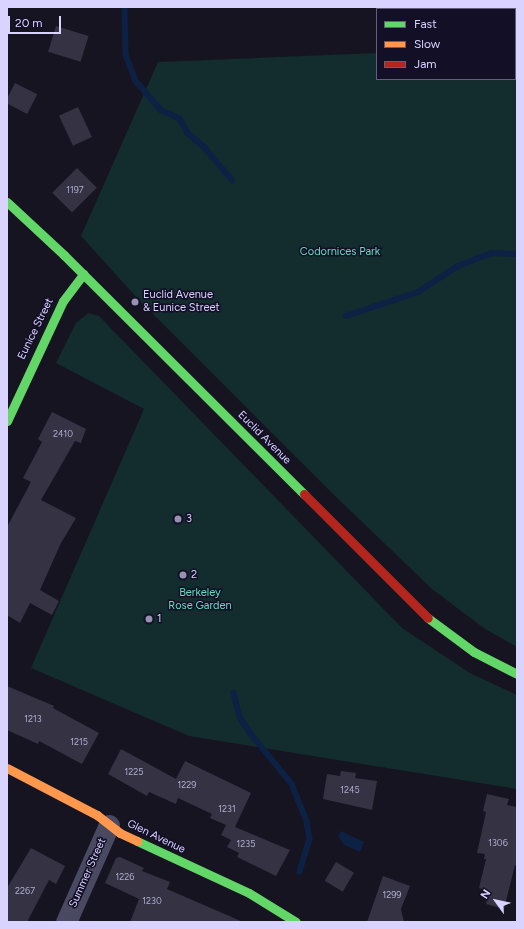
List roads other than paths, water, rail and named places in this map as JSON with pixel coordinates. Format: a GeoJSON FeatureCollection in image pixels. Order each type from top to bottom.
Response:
{"type":"FeatureCollection","features":[{"type":"Feature","properties":{"kind":"street","name":"Euclid Avenue"},"geometry":{"type":"LineString","coordinates":[[7,202],[83,274],[426,616],[474,652],[517,674]]}},
{"type":"Feature","properties":{"kind":"street","name":"Eunice Street"},"geometry":{"type":"LineString","coordinates":[[7,420],[63,301],[83,274]]}},
{"type":"Feature","properties":{"kind":"street","name":"Glen Avenue"},"geometry":{"type":"LineString","coordinates":[[7,768],[97,815],[109,825],[141,844],[256,897],[296,922]]}},
{"type":"Feature","properties":{"kind":"street","name":"Summer Street"},"geometry":{"type":"LineString","coordinates":[[66,922],[109,825]]}},
{"type":"Feature","properties":{"kind":"water"},"geometry":{"type":"Polygon","coordinates":[[[341,831],[364,842],[360,852],[344,845],[338,836],[341,831]]]}},
{"type":"Feature","properties":{"kind":"waterway"},"geometry":{"type":"LineString","coordinates":[[125,7],[126,55],[136,81],[161,110],[180,119],[188,133],[205,148],[232,180]]}},
{"type":"Feature","properties":{"kind":"waterway"},"geometry":{"type":"LineString","coordinates":[[346,316],[418,292],[458,266],[492,253],[517,254]]}},
{"type":"Feature","properties":{"kind":"waterway"},"geometry":{"type":"LineString","coordinates":[[234,693],[240,717],[251,734],[292,784],[307,821],[310,839],[300,871]]}},
{"type":"Feature","properties":{"kind":"place","name":"Euclid Avenue & Eunice Street"},"geometry":{"type":"Point","coordinates":[135,302]}},
{"type":"Feature","properties":{"kind":"place","name":"3"},"geometry":{"type":"Point","coordinates":[178,519]}},
{"type":"Feature","properties":{"kind":"place","name":"2"},"geometry":{"type":"Point","coordinates":[183,575]}},
{"type":"Feature","properties":{"kind":"place","name":"1"},"geometry":{"type":"Point","coordinates":[149,619]}},
{"type":"Feature","properties":{"kind":"park label","name":"Codornices Park"},"geometry":{"type":"Point","coordinates":[340,252]}},
{"type":"Feature","properties":{"kind":"park label","name":"Berkeley Rose Garden"},"geometry":{"type":"Point","coordinates":[200,600]}}]}
